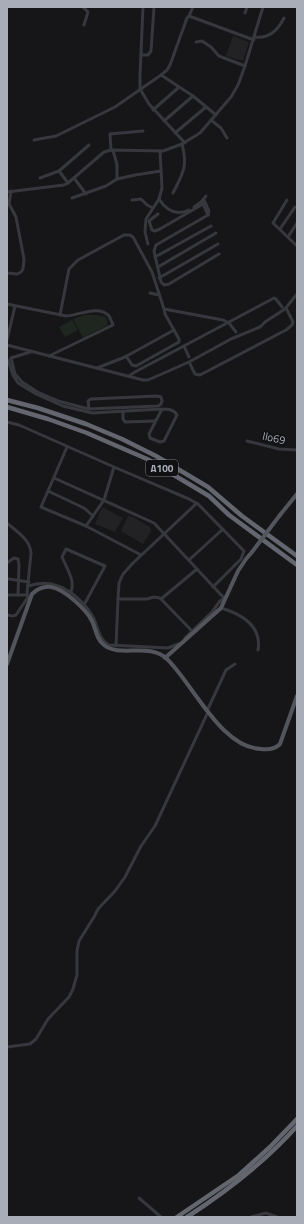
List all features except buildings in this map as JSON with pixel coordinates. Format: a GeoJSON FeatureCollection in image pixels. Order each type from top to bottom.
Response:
{"type":"FeatureCollection","features":[{"type":"Feature","properties":{"kind":"highway","name":"A100"},"geometry":{"type":"LineString","coordinates":[[7,400],[38,408],[86,424],[151,454],[208,486],[242,516],[297,556]]}},
{"type":"Feature","properties":{"kind":"highway","name":"A100"},"geometry":{"type":"LineString","coordinates":[[7,407],[48,419],[87,433],[147,459],[209,496],[229,515],[297,565]]}},
{"type":"Feature","properties":{"kind":"highway"},"geometry":{"type":"LineString","coordinates":[[177,1217],[239,1175],[270,1147],[297,1119]]}},
{"type":"Feature","properties":{"kind":"highway"},"geometry":{"type":"LineString","coordinates":[[187,1217],[251,1171],[297,1126]]}},
{"type":"Feature","properties":{"kind":"main road"},"geometry":{"type":"LineString","coordinates":[[165,658],[221,608],[238,571],[246,558],[297,494]]}},
{"type":"Feature","properties":{"kind":"main road"},"geometry":{"type":"LineString","coordinates":[[7,664],[28,597],[42,588],[51,587],[57,589],[72,599],[84,611],[92,622],[98,638],[104,646],[113,650],[154,652],[165,658],[207,712],[225,731],[240,743],[248,747],[256,749],[272,748],[277,746],[282,740],[297,696]]}},
{"type":"Feature","properties":{"kind":"street"},"geometry":{"type":"LineString","coordinates":[[83,7],[88,12],[84,25]]}},
{"type":"Feature","properties":{"kind":"street"},"geometry":{"type":"LineString","coordinates":[[143,7],[140,89],[153,110],[175,132],[183,144],[185,154],[185,168],[174,193]]}},
{"type":"Feature","properties":{"kind":"street"},"geometry":{"type":"LineString","coordinates":[[141,55],[148,55],[151,51],[154,7]]}},
{"type":"Feature","properties":{"kind":"street"},"geometry":{"type":"LineString","coordinates":[[34,140],[56,136],[115,107],[167,70],[186,18],[189,16],[193,7]]}},
{"type":"Feature","properties":{"kind":"street"},"geometry":{"type":"LineString","coordinates":[[245,14],[247,7]]}},
{"type":"Feature","properties":{"kind":"street"},"geometry":{"type":"LineString","coordinates":[[7,192],[57,187],[68,183],[104,152],[112,150],[160,151],[171,149],[183,144],[200,133],[231,97],[238,85],[246,66],[263,7]]}},
{"type":"Feature","properties":{"kind":"street"},"geometry":{"type":"LineString","coordinates":[[189,16],[254,39],[270,35],[277,30],[284,18]]}},
{"type":"Feature","properties":{"kind":"street"},"geometry":{"type":"LineString","coordinates":[[196,42],[202,41],[219,56],[246,66]]}},
{"type":"Feature","properties":{"kind":"street"},"geometry":{"type":"LineString","coordinates":[[161,75],[178,88],[193,96],[216,115]]}},
{"type":"Feature","properties":{"kind":"street"},"geometry":{"type":"LineString","coordinates":[[153,110],[178,88]]}},
{"type":"Feature","properties":{"kind":"street"},"geometry":{"type":"LineString","coordinates":[[164,121],[193,96]]}},
{"type":"Feature","properties":{"kind":"street"},"geometry":{"type":"LineString","coordinates":[[175,132],[206,106]]}},
{"type":"Feature","properties":{"kind":"street"},"geometry":{"type":"LineString","coordinates":[[211,120],[220,128],[227,138]]}},
{"type":"Feature","properties":{"kind":"street"},"geometry":{"type":"LineString","coordinates":[[116,179],[117,165],[112,150],[110,134],[143,131]]}},
{"type":"Feature","properties":{"kind":"street"},"geometry":{"type":"LineString","coordinates":[[40,178],[59,171],[89,145]]}},
{"type":"Feature","properties":{"kind":"street"},"geometry":{"type":"LineString","coordinates":[[148,244],[145,232],[146,219],[159,199],[162,188],[160,151]]}},
{"type":"Feature","properties":{"kind":"street"},"geometry":{"type":"LineString","coordinates":[[59,171],[68,183]]}},
{"type":"Feature","properties":{"kind":"street"},"geometry":{"type":"LineString","coordinates":[[72,198],[106,186],[116,179],[161,171]]}},
{"type":"Feature","properties":{"kind":"street"},"geometry":{"type":"LineString","coordinates":[[74,178],[86,194]]}},
{"type":"Feature","properties":{"kind":"street"},"geometry":{"type":"LineString","coordinates":[[7,273],[17,274],[21,272],[24,264],[16,217],[9,204],[11,192]]}},
{"type":"Feature","properties":{"kind":"street"},"geometry":{"type":"LineString","coordinates":[[158,214],[149,221],[151,229],[154,231],[160,229],[203,202],[206,196]]}},
{"type":"Feature","properties":{"kind":"street"},"geometry":{"type":"LineString","coordinates":[[132,200],[141,199],[153,208]]}},
{"type":"Feature","properties":{"kind":"street"},"geometry":{"type":"LineString","coordinates":[[159,199],[168,209],[176,213],[185,212],[203,202]]}},
{"type":"Feature","properties":{"kind":"street"},"geometry":{"type":"LineString","coordinates":[[287,200],[272,222],[297,245]]}},
{"type":"Feature","properties":{"kind":"street"},"geometry":{"type":"LineString","coordinates":[[203,202],[210,211],[208,215],[158,244],[154,249],[159,278],[162,284],[167,285],[219,254]]}},
{"type":"Feature","properties":{"kind":"street"},"geometry":{"type":"LineString","coordinates":[[280,229],[295,207]]}},
{"type":"Feature","properties":{"kind":"street"},"geometry":{"type":"LineString","coordinates":[[288,237],[297,223]]}},
{"type":"Feature","properties":{"kind":"street"},"geometry":{"type":"LineString","coordinates":[[155,257],[211,226]]}},
{"type":"Feature","properties":{"kind":"street"},"geometry":{"type":"LineString","coordinates":[[158,268],[216,234]]}},
{"type":"Feature","properties":{"kind":"street"},"geometry":{"type":"LineString","coordinates":[[60,315],[71,265],[124,235],[130,235],[152,272],[166,316],[179,339],[177,344],[136,366],[131,364],[126,356]]}},
{"type":"Feature","properties":{"kind":"street"},"geometry":{"type":"LineString","coordinates":[[159,278],[218,244]]}},
{"type":"Feature","properties":{"kind":"street"},"geometry":{"type":"LineString","coordinates":[[150,293],[159,295]]}},
{"type":"Feature","properties":{"kind":"street"},"geometry":{"type":"LineString","coordinates":[[7,345],[148,380],[189,362],[231,339],[261,327],[266,321],[286,308],[297,294]]}},
{"type":"Feature","properties":{"kind":"street"},"geometry":{"type":"LineString","coordinates":[[129,376],[274,298],[282,307]]}},
{"type":"Feature","properties":{"kind":"street"},"geometry":{"type":"LineString","coordinates":[[7,304],[60,315],[71,316],[90,311],[100,311],[108,316],[113,325],[49,356]]}},
{"type":"Feature","properties":{"kind":"street"},"geometry":{"type":"LineString","coordinates":[[7,339],[15,306]]}},
{"type":"Feature","properties":{"kind":"street"},"geometry":{"type":"LineString","coordinates":[[189,362],[195,374],[199,376],[245,353],[292,325],[293,321],[286,308]]}},
{"type":"Feature","properties":{"kind":"street"},"geometry":{"type":"LineString","coordinates":[[164,309],[223,320],[229,323],[236,332]]}},
{"type":"Feature","properties":{"kind":"street"},"geometry":{"type":"LineString","coordinates":[[96,368],[126,356],[174,330]]}},
{"type":"Feature","properties":{"kind":"street"},"geometry":{"type":"LineString","coordinates":[[184,346],[189,356]]}},
{"type":"Feature","properties":{"kind":"street"},"geometry":{"type":"LineString","coordinates":[[17,348],[18,356]]}},
{"type":"Feature","properties":{"kind":"street"},"geometry":{"type":"LineString","coordinates":[[34,352],[28,352],[9,359],[14,377],[25,388],[43,398],[63,406],[89,411],[123,412],[162,409],[171,410],[177,415],[162,442],[151,438],[148,435],[162,409]]}},
{"type":"Feature","properties":{"kind":"street"},"geometry":{"type":"LineString","coordinates":[[157,396],[161,397],[162,400],[161,404],[158,406],[89,411],[88,402],[90,399],[157,396]]}},
{"type":"Feature","properties":{"kind":"street"},"geometry":{"type":"LineString","coordinates":[[123,412],[123,420],[125,422],[156,421]]}},
{"type":"Feature","properties":{"kind":"street"},"geometry":{"type":"LineString","coordinates":[[7,422],[19,425],[197,503],[244,552],[241,560],[214,587]]}},
{"type":"Feature","properties":{"kind":"street","name":"Ilo69"},"geometry":{"type":"LineString","coordinates":[[247,441],[279,450],[297,450]]}},
{"type":"Feature","properties":{"kind":"street"},"geometry":{"type":"LineString","coordinates":[[67,447],[41,507],[86,526],[142,555]]}},
{"type":"Feature","properties":{"kind":"street"},"geometry":{"type":"LineString","coordinates":[[86,526],[104,500],[114,467]]}},
{"type":"Feature","properties":{"kind":"street"},"geometry":{"type":"LineString","coordinates":[[28,586],[48,584],[58,586],[70,593],[84,605],[93,616],[103,641],[109,645],[116,646],[171,648],[178,644],[226,597],[214,587],[152,522],[54,478]]}},
{"type":"Feature","properties":{"kind":"street"},"geometry":{"type":"LineString","coordinates":[[48,491],[84,508],[93,516]]}},
{"type":"Feature","properties":{"kind":"street"},"geometry":{"type":"LineString","coordinates":[[116,646],[118,599],[123,574],[197,503]]}},
{"type":"Feature","properties":{"kind":"street"},"geometry":{"type":"LineString","coordinates":[[7,523],[25,539],[30,546],[31,554],[28,597],[16,615],[7,615]]}},
{"type":"Feature","properties":{"kind":"street"},"geometry":{"type":"LineString","coordinates":[[189,560],[223,529]]}},
{"type":"Feature","properties":{"kind":"street"},"geometry":{"type":"LineString","coordinates":[[70,593],[73,589],[73,583],[62,557],[66,549],[105,566],[84,605]]}},
{"type":"Feature","properties":{"kind":"street"},"geometry":{"type":"LineString","coordinates":[[7,563],[14,558],[18,559],[18,595]]}},
{"type":"Feature","properties":{"kind":"street"},"geometry":{"type":"LineString","coordinates":[[161,599],[197,569]]}},
{"type":"Feature","properties":{"kind":"street"},"geometry":{"type":"LineString","coordinates":[[10,579],[29,582]]}},
{"type":"Feature","properties":{"kind":"street"},"geometry":{"type":"LineString","coordinates":[[7,595],[28,597]]}},
{"type":"Feature","properties":{"kind":"street"},"geometry":{"type":"LineString","coordinates":[[118,599],[147,599],[156,597],[161,599],[192,631]]}},
{"type":"Feature","properties":{"kind":"street"},"geometry":{"type":"LineString","coordinates":[[221,608],[239,616],[253,626],[258,640],[258,650]]}},
{"type":"Feature","properties":{"kind":"street"},"geometry":{"type":"LineString","coordinates":[[7,1047],[30,1044],[36,1039],[48,1019],[69,996],[73,989],[77,975],[77,951],[79,941],[98,909],[115,891],[125,877],[141,846],[155,826],[226,670],[235,664]]}},
{"type":"Feature","properties":{"kind":"street"},"geometry":{"type":"LineString","coordinates":[[139,1198],[162,1217]]}},
{"type":"Feature","properties":{"kind":"street"},"geometry":{"type":"LineString","coordinates":[[251,1217],[266,1213],[277,1217]]}},
{"type":"Feature","properties":{"kind":"shaded area"},"geometry":{"type":"Polygon","coordinates":[[[233,36],[249,42],[243,61],[226,56],[233,36]]]}},
{"type":"Feature","properties":{"kind":"shaded area"},"geometry":{"type":"Polygon","coordinates":[[[85,315],[106,317],[108,325],[83,338],[73,319],[85,315]]]}},
{"type":"Feature","properties":{"kind":"shaded area"},"geometry":{"type":"Polygon","coordinates":[[[72,320],[78,330],[65,337],[59,327],[72,320]]]}},
{"type":"Feature","properties":{"kind":"shaded area"},"geometry":{"type":"Polygon","coordinates":[[[102,507],[123,518],[115,532],[95,524],[102,507]]]}},
{"type":"Feature","properties":{"kind":"shaded area"},"geometry":{"type":"Polygon","coordinates":[[[128,516],[133,517],[150,527],[151,531],[143,544],[121,531],[128,516]]]}}]}
